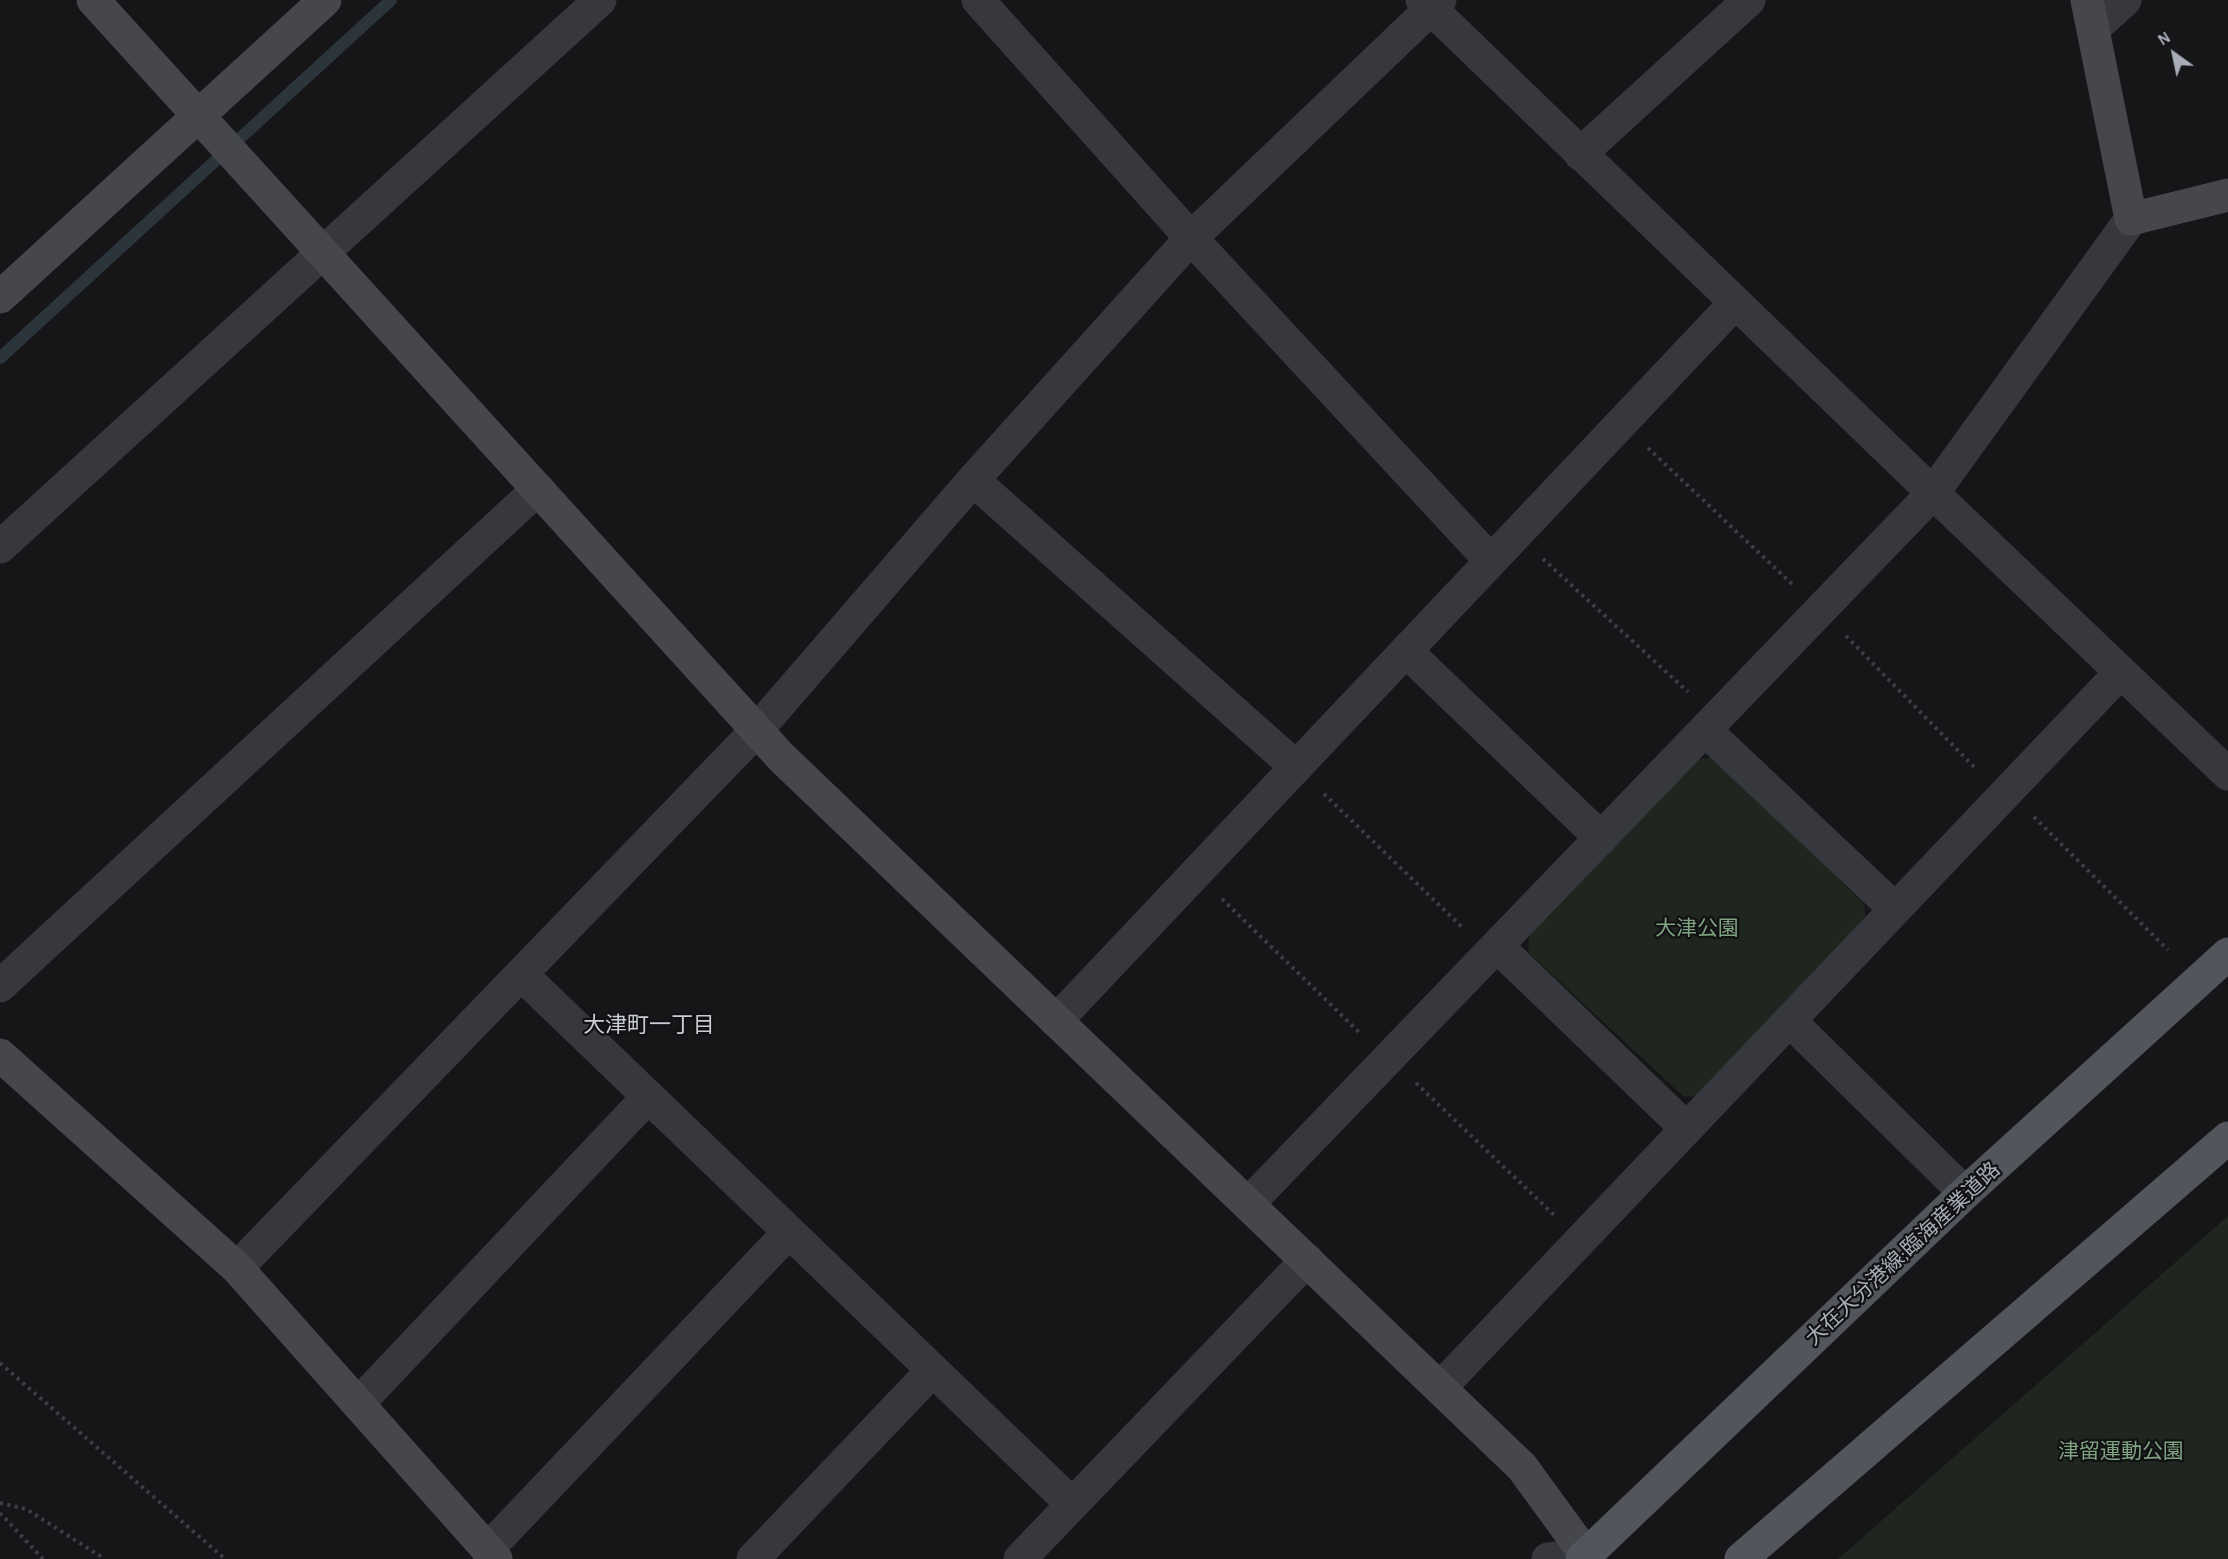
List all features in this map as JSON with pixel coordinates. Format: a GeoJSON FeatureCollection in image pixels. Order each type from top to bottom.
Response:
{"type":"FeatureCollection","features":[{"type":"Feature","properties":{"kind":"main road","name":"大在大分港線;臨海産業道路"},"geometry":{"type":"LineString","coordinates":[[1586,1558],[1965,1193],[2228,954]]}},
{"type":"Feature","properties":{"kind":"main road"},"geometry":{"type":"LineString","coordinates":[[1741,1559],[2228,1138]]}},
{"type":"Feature","properties":{"kind":"street"},"geometry":{"type":"LineString","coordinates":[[93,0],[781,757],[1522,1467],[1586,1558]]}},
{"type":"Feature","properties":{"kind":"street"},"geometry":{"type":"LineString","coordinates":[[0,297],[206,125],[325,0]]}},
{"type":"Feature","properties":{"kind":"street"},"geometry":{"type":"LineString","coordinates":[[0,547],[600,0]]}},
{"type":"Feature","properties":{"kind":"street"},"geometry":{"type":"LineString","coordinates":[[978,0],[1191,238],[1491,561]]}},
{"type":"Feature","properties":{"kind":"street"},"geometry":{"type":"LineString","coordinates":[[1580,154],[1749,0]]}},
{"type":"Feature","properties":{"kind":"street"},"geometry":{"type":"LineString","coordinates":[[2126,0],[2090,15],[2131,219]]}},
{"type":"Feature","properties":{"kind":"street"},"geometry":{"type":"LineString","coordinates":[[237,1268],[757,730],[973,480],[1191,238],[1431,3],[1580,154],[2228,774]]}},
{"type":"Feature","properties":{"kind":"street"},"geometry":{"type":"LineString","coordinates":[[1248,1204],[1933,493],[2131,219],[2226,194]]}},
{"type":"Feature","properties":{"kind":"street"},"geometry":{"type":"LineString","coordinates":[[1056,1020],[1735,303]]}},
{"type":"Feature","properties":{"kind":"street"},"geometry":{"type":"LineString","coordinates":[[973,480],[1296,767]]}},
{"type":"Feature","properties":{"kind":"street"},"geometry":{"type":"LineString","coordinates":[[0,986],[538,489]]}},
{"type":"Feature","properties":{"kind":"street"},"geometry":{"type":"LineString","coordinates":[[1406,651],[1601,838]]}},
{"type":"Feature","properties":{"kind":"street"},"geometry":{"type":"LineString","coordinates":[[1440,1388],[2120,673]]}},
{"type":"Feature","properties":{"kind":"street"},"geometry":{"type":"LineString","coordinates":[[1711,724],[1895,909]]}},
{"type":"Feature","properties":{"kind":"street"},"geometry":{"type":"LineString","coordinates":[[1493,950],[1686,1128]]}},
{"type":"Feature","properties":{"kind":"street"},"geometry":{"type":"LineString","coordinates":[[521,974],[1072,1504]]}},
{"type":"Feature","properties":{"kind":"street"},"geometry":{"type":"LineString","coordinates":[[1790,1021],[1965,1193]]}},
{"type":"Feature","properties":{"kind":"street"},"geometry":{"type":"LineString","coordinates":[[0,1055],[237,1268],[492,1554],[789,1232]]}},
{"type":"Feature","properties":{"kind":"street"},"geometry":{"type":"LineString","coordinates":[[358,1404],[648,1097]]}},
{"type":"Feature","properties":{"kind":"street"},"geometry":{"type":"LineString","coordinates":[[1020,1559],[1306,1260]]}},
{"type":"Feature","properties":{"kind":"street"},"geometry":{"type":"LineString","coordinates":[[753,1559],[933,1370]]}},
{"type":"Feature","properties":{"kind":"street"},"geometry":{"type":"LineString","coordinates":[[1548,1559],[1586,1558]]}},
{"type":"Feature","properties":{"kind":"path"},"geometry":{"type":"LineString","coordinates":[[1621,423],[1820,610],[2168,950]]}},
{"type":"Feature","properties":{"kind":"path"},"geometry":{"type":"LineString","coordinates":[[1516,534],[1711,724]]}},
{"type":"Feature","properties":{"kind":"path"},"geometry":{"type":"LineString","coordinates":[[1296,767],[1493,950]]}},
{"type":"Feature","properties":{"kind":"path"},"geometry":{"type":"LineString","coordinates":[[1196,874],[1580,1240]]}},
{"type":"Feature","properties":{"kind":"path"},"geometry":{"type":"LineString","coordinates":[[0,1363],[225,1559]]}},
{"type":"Feature","properties":{"kind":"path"},"geometry":{"type":"LineString","coordinates":[[0,1503],[26,1509],[105,1559]]}},
{"type":"Feature","properties":{"kind":"path"},"geometry":{"type":"LineString","coordinates":[[0,1513],[43,1559]]}},
{"type":"Feature","properties":{"kind":"green space","name":"大津公園"},"geometry":{"type":"Polygon","coordinates":[[[1715,757],[1864,904],[1866,923],[1701,1096],[1684,1097],[1528,952],[1529,935],[1695,760],[1715,757]]]}},
{"type":"Feature","properties":{"kind":"green space","name":"津留運動公園"},"geometry":{"type":"Polygon","coordinates":[[[2228,1216],[2228,1559],[1838,1559],[2228,1216]]]}},
{"type":"Feature","properties":{"kind":"waterway"},"geometry":{"type":"LineString","coordinates":[[0,358],[391,0]]}},
{"type":"Feature","properties":{"kind":"district","name":"大津町一丁目"},"geometry":{"type":"Point","coordinates":[649,1025]}}]}
